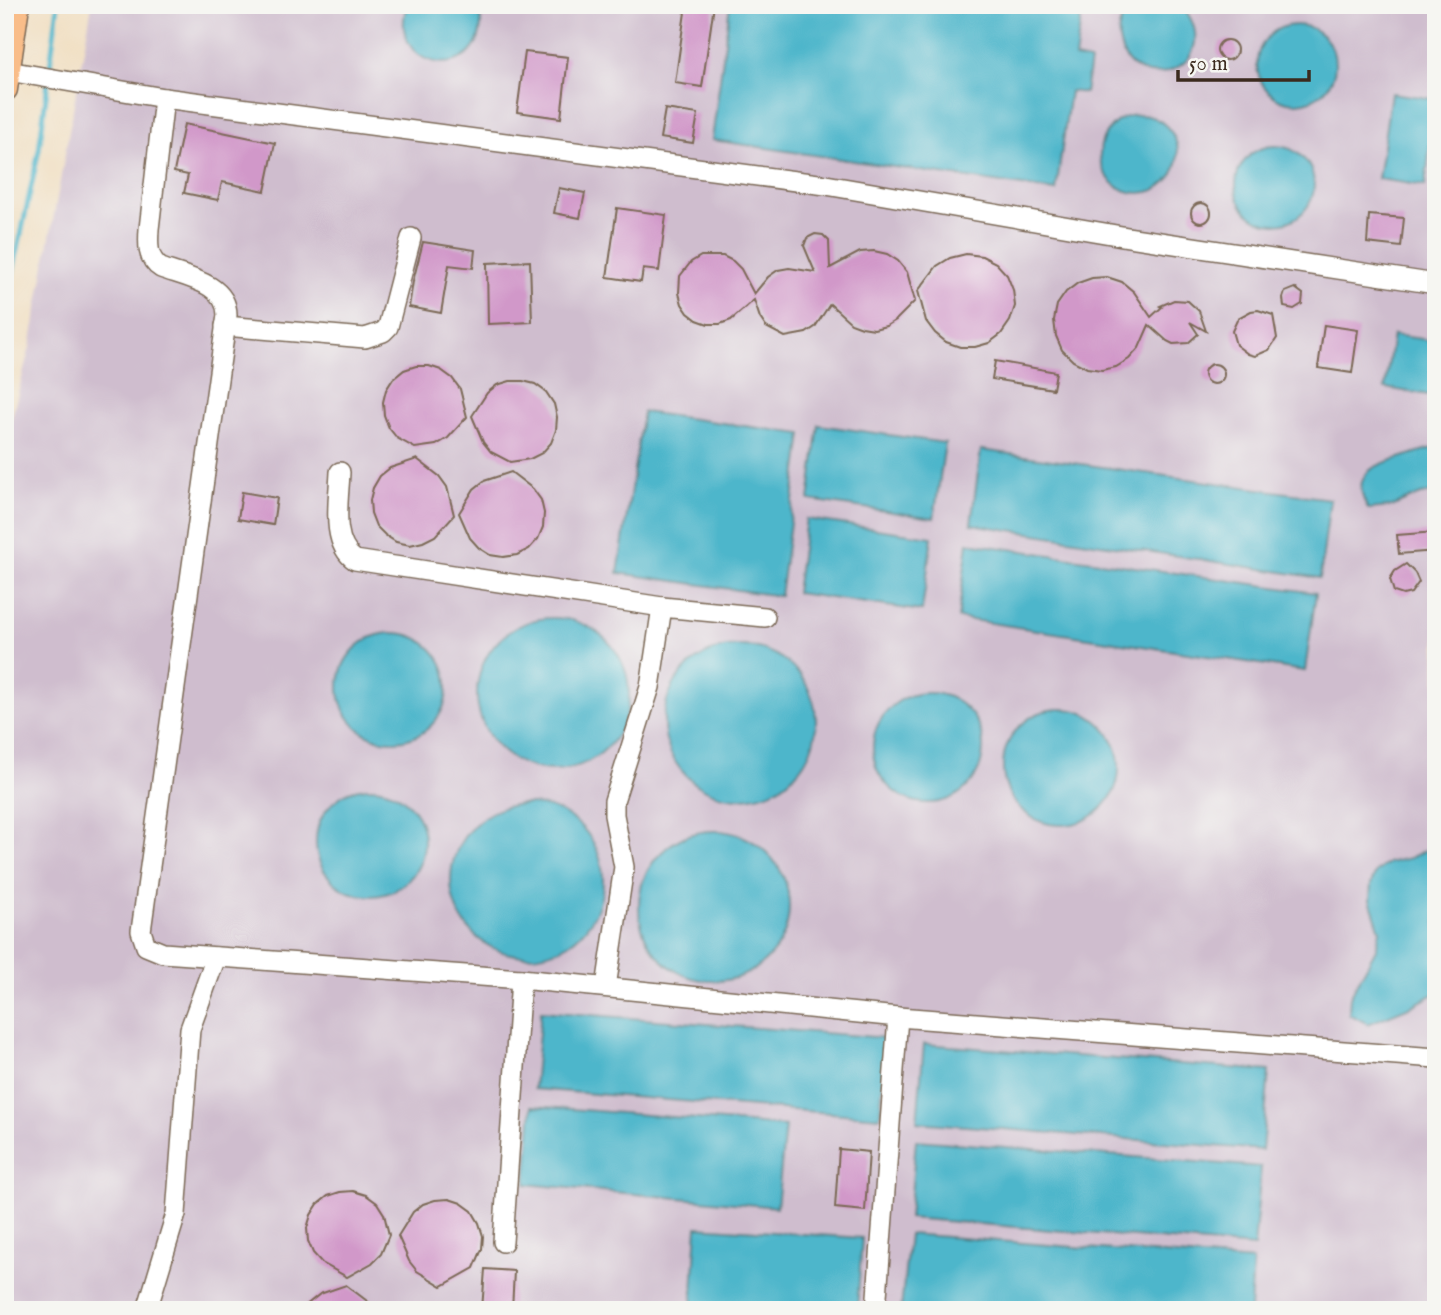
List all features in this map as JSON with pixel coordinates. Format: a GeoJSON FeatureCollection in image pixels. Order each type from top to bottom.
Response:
{"type":"FeatureCollection","features":[{"type":"Feature","properties":{"kind":"main road"},"geometry":{"type":"LineString","coordinates":[[6,80],[17,5]]}},
{"type":"Feature","properties":{"kind":"lane"},"geometry":{"type":"LineString","coordinates":[[6,80],[37,75],[164,98],[826,185],[1128,237],[1436,284]]}},
{"type":"Feature","properties":{"kind":"lane"},"geometry":{"type":"LineString","coordinates":[[164,98],[149,237],[150,255],[154,263],[161,268],[216,290],[222,295],[227,308],[141,931],[143,943],[150,950],[522,979],[898,1017],[1436,1058]]}},
{"type":"Feature","properties":{"kind":"lane"},"geometry":{"type":"LineString","coordinates":[[225,326],[365,338],[383,332],[388,327],[411,237]]}},
{"type":"Feature","properties":{"kind":"lane"},"geometry":{"type":"LineString","coordinates":[[340,472],[340,542],[348,555],[355,560],[663,607],[765,617]]}},
{"type":"Feature","properties":{"kind":"lane"},"geometry":{"type":"LineString","coordinates":[[606,987],[624,867],[614,801],[650,687],[663,607]]}},
{"type":"Feature","properties":{"kind":"lane"},"geometry":{"type":"LineString","coordinates":[[147,1310],[176,1214],[190,1029],[216,957]]}},
{"type":"Feature","properties":{"kind":"lane"},"geometry":{"type":"LineString","coordinates":[[503,1242],[522,979]]}},
{"type":"Feature","properties":{"kind":"lane"},"geometry":{"type":"LineString","coordinates":[[876,1310],[898,1017]]}},
{"type":"Feature","properties":{"kind":"shaded area"},"geometry":{"type":"Polygon","coordinates":[[[92,5],[1436,5],[1436,1310],[5,1310],[5,444],[30,347],[92,5]]]}},
{"type":"Feature","properties":{"kind":"water"},"geometry":{"type":"Polygon","coordinates":[[[407,5],[477,5],[481,25],[473,48],[462,58],[447,62],[432,61],[419,55],[409,43],[404,26],[407,5]]]}},
{"type":"Feature","properties":{"kind":"water"},"geometry":{"type":"Polygon","coordinates":[[[730,5],[1083,5],[1075,58],[1090,61],[1085,93],[1070,91],[1056,191],[712,140],[730,5]]]}},
{"type":"Feature","properties":{"kind":"water"},"geometry":{"type":"Polygon","coordinates":[[[1133,5],[1183,7],[1194,28],[1194,46],[1186,61],[1172,70],[1156,73],[1139,70],[1126,59],[1119,39],[1119,29],[1124,16],[1133,5]]]}},
{"type":"Feature","properties":{"kind":"water"},"geometry":{"type":"Polygon","coordinates":[[[1296,25],[1311,28],[1323,37],[1332,49],[1335,64],[1332,79],[1323,91],[1311,100],[1296,103],[1281,100],[1269,91],[1260,79],[1257,64],[1260,49],[1269,37],[1281,28],[1296,25]]]}},
{"type":"Feature","properties":{"kind":"water"},"geometry":{"type":"Polygon","coordinates":[[[1391,93],[1436,99],[1425,186],[1378,179],[1391,93]]]}},
{"type":"Feature","properties":{"kind":"water"},"geometry":{"type":"Polygon","coordinates":[[[1139,115],[1154,118],[1166,127],[1175,139],[1178,154],[1175,169],[1166,181],[1154,190],[1139,193],[1124,190],[1112,181],[1103,169],[1100,154],[1103,139],[1112,127],[1124,118],[1139,115]]]}},
{"type":"Feature","properties":{"kind":"water"},"geometry":{"type":"Polygon","coordinates":[[[1275,146],[1290,149],[1302,158],[1311,170],[1314,185],[1311,200],[1302,212],[1290,221],[1275,224],[1260,221],[1248,212],[1239,200],[1236,185],[1239,170],[1248,158],[1260,149],[1275,146]]]}},
{"type":"Feature","properties":{"kind":"water"},"geometry":{"type":"Polygon","coordinates":[[[1393,335],[1436,341],[1436,396],[1385,388],[1393,335]]]}},
{"type":"Feature","properties":{"kind":"water"},"geometry":{"type":"Polygon","coordinates":[[[643,412],[802,434],[780,596],[618,573],[643,412]]]}},
{"type":"Feature","properties":{"kind":"water"},"geometry":{"type":"Polygon","coordinates":[[[819,425],[945,443],[934,518],[809,500],[819,425]]]}},
{"type":"Feature","properties":{"kind":"water"},"geometry":{"type":"Polygon","coordinates":[[[1436,448],[1436,492],[1421,494],[1391,507],[1368,509],[1361,487],[1367,473],[1382,464],[1436,448]]]}},
{"type":"Feature","properties":{"kind":"water"},"geometry":{"type":"Polygon","coordinates":[[[981,450],[1330,499],[1320,578],[971,524],[981,450]]]}},
{"type":"Feature","properties":{"kind":"water"},"geometry":{"type":"Polygon","coordinates":[[[806,519],[932,537],[922,611],[796,593],[806,519]]]}},
{"type":"Feature","properties":{"kind":"water"},"geometry":{"type":"Polygon","coordinates":[[[968,543],[1316,593],[1305,671],[958,618],[968,543]]]}},
{"type":"Feature","properties":{"kind":"water"},"geometry":{"type":"Polygon","coordinates":[[[553,618],[582,624],[607,640],[623,665],[629,694],[623,723],[607,748],[582,764],[553,770],[524,764],[499,748],[483,723],[477,694],[483,665],[499,640],[524,624],[553,618]]]}},
{"type":"Feature","properties":{"kind":"water"},"geometry":{"type":"Polygon","coordinates":[[[393,633],[414,637],[431,649],[443,666],[447,687],[443,708],[431,725],[414,737],[393,741],[372,737],[355,725],[343,708],[339,687],[343,666],[355,649],[372,637],[393,633]]]}},
{"type":"Feature","properties":{"kind":"water"},"geometry":{"type":"Polygon","coordinates":[[[740,646],[769,652],[794,668],[810,693],[816,722],[810,751],[794,776],[769,792],[740,798],[711,792],[686,776],[670,751],[664,722],[670,693],[686,668],[711,652],[740,646]]]}},
{"type":"Feature","properties":{"kind":"water"},"geometry":{"type":"Polygon","coordinates":[[[928,693],[949,697],[967,709],[979,727],[983,748],[979,769],[967,787],[949,799],[928,803],[907,799],[889,787],[877,769],[873,748],[877,727],[889,709],[907,697],[928,693]]]}},
{"type":"Feature","properties":{"kind":"water"},"geometry":{"type":"Polygon","coordinates":[[[1061,709],[1083,714],[1102,726],[1114,745],[1119,767],[1114,789],[1102,808],[1083,820],[1061,825],[1039,820],[1020,808],[1008,789],[1003,767],[1008,745],[1020,726],[1039,714],[1061,709]]]}},
{"type":"Feature","properties":{"kind":"water"},"geometry":{"type":"Polygon","coordinates":[[[370,788],[391,792],[408,804],[420,821],[424,842],[420,863],[408,880],[391,892],[370,896],[349,892],[332,880],[320,863],[316,842],[320,821],[332,804],[349,792],[370,788]]]}},
{"type":"Feature","properties":{"kind":"water"},"geometry":{"type":"Polygon","coordinates":[[[527,804],[556,810],[581,826],[597,851],[603,880],[597,909],[581,934],[556,950],[527,956],[498,950],[473,934],[457,909],[451,880],[457,851],[473,826],[498,810],[527,804]]]}},
{"type":"Feature","properties":{"kind":"water"},"geometry":{"type":"Polygon","coordinates":[[[714,831],[743,836],[767,853],[784,877],[789,906],[784,935],[767,959],[743,976],[714,981],[685,976],[661,959],[644,935],[639,906],[644,877],[661,853],[685,836],[714,831]]]}},
{"type":"Feature","properties":{"kind":"water"},"geometry":{"type":"Polygon","coordinates":[[[1436,845],[1436,993],[1368,1024],[1349,1014],[1350,997],[1376,949],[1380,931],[1370,900],[1371,884],[1376,872],[1388,863],[1410,858],[1436,845]]]}},
{"type":"Feature","properties":{"kind":"water"},"geometry":{"type":"Polygon","coordinates":[[[541,1011],[886,1038],[880,1117],[534,1089],[541,1011]]]}},
{"type":"Feature","properties":{"kind":"water"},"geometry":{"type":"Polygon","coordinates":[[[924,1044],[1269,1071],[1262,1150],[917,1122],[924,1044]]]}},
{"type":"Feature","properties":{"kind":"water"},"geometry":{"type":"Polygon","coordinates":[[[532,1106],[785,1126],[777,1207],[526,1184],[532,1106]]]}},
{"type":"Feature","properties":{"kind":"water"},"geometry":{"type":"Polygon","coordinates":[[[916,1140],[1261,1167],[1254,1247],[909,1218],[916,1140]]]}},
{"type":"Feature","properties":{"kind":"water"},"geometry":{"type":"Polygon","coordinates":[[[697,1227],[862,1238],[857,1310],[692,1310],[697,1227]]]}},
{"type":"Feature","properties":{"kind":"water"},"geometry":{"type":"Polygon","coordinates":[[[909,1234],[1253,1261],[1250,1310],[901,1310],[909,1234]]]}},
{"type":"Feature","properties":{"kind":"building"},"geometry":{"type":"Polygon","coordinates":[[[686,5],[714,5],[702,87],[675,83],[686,5]]]}},
{"type":"Feature","properties":{"kind":"building"},"geometry":{"type":"Polygon","coordinates":[[[1223,40],[1231,40],[1237,50],[1231,60],[1223,60],[1217,54],[1217,46],[1223,40]]]}},
{"type":"Feature","properties":{"kind":"building"},"geometry":{"type":"Polygon","coordinates":[[[525,52],[568,57],[561,118],[517,112],[525,52]]]}},
{"type":"Feature","properties":{"kind":"building"},"geometry":{"type":"Polygon","coordinates":[[[665,109],[698,114],[693,143],[660,138],[665,109]]]}},
{"type":"Feature","properties":{"kind":"building"},"geometry":{"type":"Polygon","coordinates":[[[184,124],[275,143],[265,191],[222,182],[218,200],[184,193],[188,175],[174,172],[184,124]]]}},
{"type":"Feature","properties":{"kind":"building"},"geometry":{"type":"Polygon","coordinates":[[[559,188],[585,193],[580,218],[554,213],[559,188]]]}},
{"type":"Feature","properties":{"kind":"building"},"geometry":{"type":"Polygon","coordinates":[[[1197,203],[1205,203],[1211,213],[1205,223],[1197,223],[1191,217],[1191,209],[1197,203]]]}},
{"type":"Feature","properties":{"kind":"building"},"geometry":{"type":"Polygon","coordinates":[[[617,208],[666,215],[659,271],[643,269],[641,282],[607,277],[617,208]]]}},
{"type":"Feature","properties":{"kind":"building"},"geometry":{"type":"Polygon","coordinates":[[[1369,215],[1404,218],[1401,247],[1367,243],[1369,215]]]}},
{"type":"Feature","properties":{"kind":"building"},"geometry":{"type":"Polygon","coordinates":[[[815,234],[823,235],[829,241],[830,268],[860,252],[887,254],[898,261],[907,272],[915,301],[896,320],[874,329],[851,323],[830,304],[815,327],[806,333],[785,337],[766,327],[754,300],[731,320],[720,324],[697,320],[682,304],[679,293],[680,276],[691,262],[701,256],[723,256],[733,261],[741,269],[754,294],[768,277],[778,270],[789,268],[815,272],[804,246],[807,238],[815,234]]]}},
{"type":"Feature","properties":{"kind":"building"},"geometry":{"type":"Polygon","coordinates":[[[423,242],[475,250],[473,268],[449,265],[441,313],[409,307],[423,242]]]}},
{"type":"Feature","properties":{"kind":"building"},"geometry":{"type":"Polygon","coordinates":[[[966,254],[982,256],[996,263],[1007,275],[1015,306],[1010,321],[1001,334],[989,343],[975,347],[960,347],[946,342],[935,333],[926,321],[918,291],[937,266],[950,258],[966,254]]]}},
{"type":"Feature","properties":{"kind":"building"},"geometry":{"type":"Polygon","coordinates":[[[530,261],[532,322],[488,324],[487,263],[530,261]]]}},
{"type":"Feature","properties":{"kind":"building"},"geometry":{"type":"Polygon","coordinates":[[[1107,277],[1122,282],[1134,292],[1151,317],[1162,307],[1160,306],[1174,300],[1188,301],[1199,311],[1206,331],[1190,322],[1198,334],[1188,343],[1173,344],[1149,325],[1139,348],[1129,359],[1116,367],[1102,370],[1087,368],[1073,361],[1062,350],[1056,336],[1054,320],[1057,305],[1066,292],[1078,283],[1107,277]]]}},
{"type":"Feature","properties":{"kind":"building"},"geometry":{"type":"Polygon","coordinates":[[[1295,288],[1303,294],[1302,304],[1294,309],[1284,307],[1285,292],[1295,288]]]}},
{"type":"Feature","properties":{"kind":"building"},"geometry":{"type":"Polygon","coordinates":[[[1258,310],[1273,315],[1277,338],[1269,350],[1255,356],[1236,345],[1232,331],[1238,318],[1258,310]]]}},
{"type":"Feature","properties":{"kind":"building"},"geometry":{"type":"Polygon","coordinates":[[[1324,325],[1358,330],[1352,373],[1318,368],[1324,325]]]}},
{"type":"Feature","properties":{"kind":"building"},"geometry":{"type":"Polygon","coordinates":[[[995,361],[1056,372],[1053,389],[992,379],[995,361]]]}},
{"type":"Feature","properties":{"kind":"building"},"geometry":{"type":"Polygon","coordinates":[[[1210,364],[1218,364],[1224,374],[1218,384],[1210,384],[1204,378],[1204,370],[1210,364]]]}},
{"type":"Feature","properties":{"kind":"building"},"geometry":{"type":"Polygon","coordinates":[[[416,366],[441,370],[452,378],[460,389],[467,417],[448,438],[436,445],[415,448],[397,438],[389,428],[383,402],[393,379],[404,370],[416,366]]]}},
{"type":"Feature","properties":{"kind":"building"},"geometry":{"type":"Polygon","coordinates":[[[510,381],[535,384],[546,392],[554,404],[557,417],[551,443],[542,453],[530,459],[510,462],[491,452],[483,442],[472,416],[487,393],[497,385],[510,381]]]}},
{"type":"Feature","properties":{"kind":"building"},"geometry":{"type":"Polygon","coordinates":[[[417,459],[439,476],[447,487],[454,515],[435,536],[410,545],[396,542],[376,526],[370,500],[380,476],[390,468],[417,459]]]}},
{"type":"Feature","properties":{"kind":"building"},"geometry":{"type":"Polygon","coordinates":[[[511,472],[533,489],[541,500],[543,527],[538,539],[529,549],[517,555],[490,555],[470,538],[459,513],[474,489],[484,481],[511,472]]]}},
{"type":"Feature","properties":{"kind":"building"},"geometry":{"type":"Polygon","coordinates":[[[242,492],[277,498],[273,525],[238,519],[242,492]]]}},
{"type":"Feature","properties":{"kind":"building"},"geometry":{"type":"Polygon","coordinates":[[[1436,532],[1436,551],[1399,554],[1397,535],[1436,532]]]}},
{"type":"Feature","properties":{"kind":"building"},"geometry":{"type":"Polygon","coordinates":[[[1406,564],[1419,582],[1411,593],[1403,595],[1394,592],[1390,579],[1395,571],[1406,564]]]}},
{"type":"Feature","properties":{"kind":"building"},"geometry":{"type":"Polygon","coordinates":[[[839,1149],[869,1152],[865,1211],[835,1208],[839,1149]]]}},
{"type":"Feature","properties":{"kind":"building"},"geometry":{"type":"Polygon","coordinates":[[[353,1191],[366,1195],[377,1203],[384,1214],[389,1235],[381,1254],[372,1263],[347,1277],[322,1263],[313,1253],[307,1228],[318,1204],[328,1196],[353,1191]]]}},
{"type":"Feature","properties":{"kind":"building"},"geometry":{"type":"Polygon","coordinates":[[[449,1199],[472,1211],[483,1236],[482,1249],[474,1268],[442,1286],[417,1271],[409,1261],[398,1236],[413,1212],[423,1204],[449,1199]]]}},
{"type":"Feature","properties":{"kind":"building"},"geometry":{"type":"Polygon","coordinates":[[[485,1269],[514,1271],[512,1310],[482,1310],[485,1269]]]}},
{"type":"Feature","properties":{"kind":"building"},"geometry":{"type":"Polygon","coordinates":[[[346,1285],[379,1310],[300,1310],[320,1294],[346,1285]]]}},
{"type":"Feature","properties":{"kind":"waterway"},"geometry":{"type":"LineString","coordinates":[[5,309],[39,150],[58,5]]}}]}
